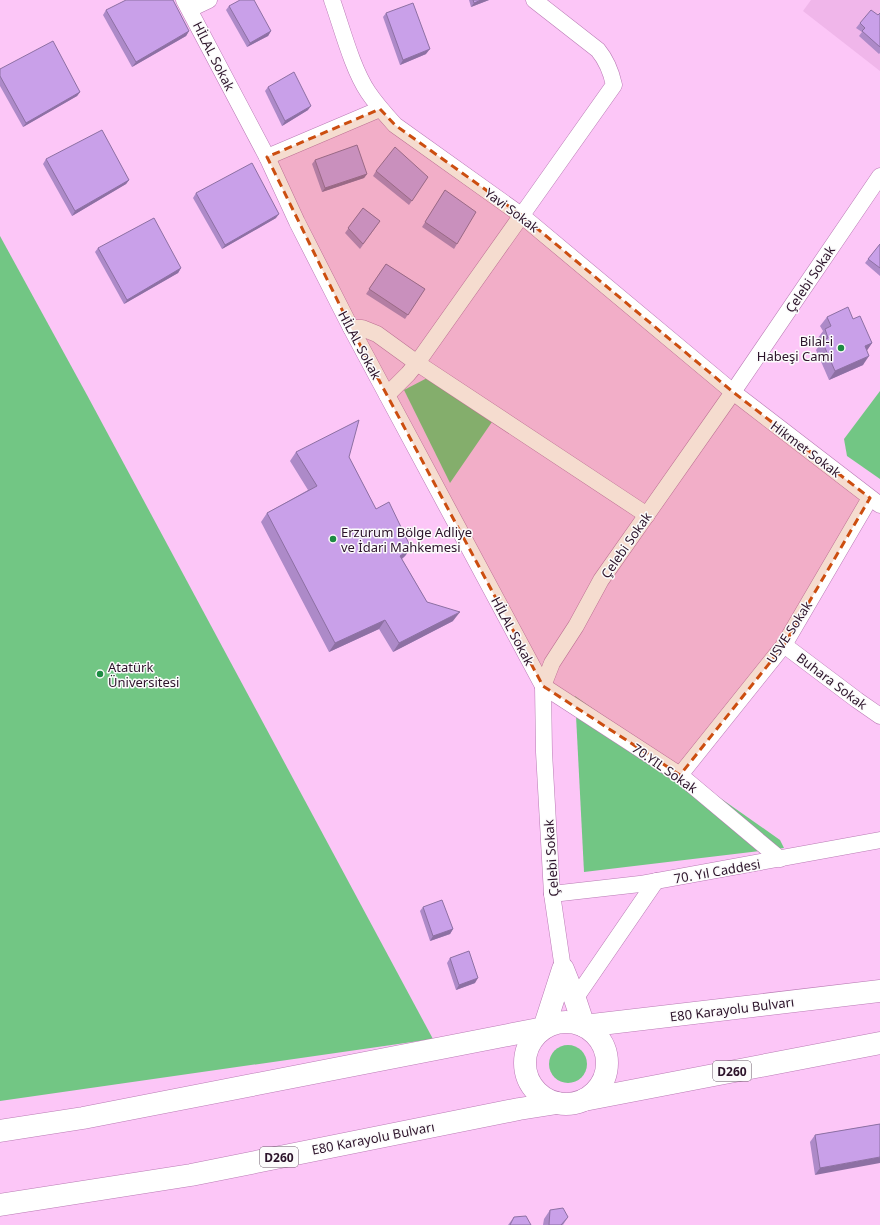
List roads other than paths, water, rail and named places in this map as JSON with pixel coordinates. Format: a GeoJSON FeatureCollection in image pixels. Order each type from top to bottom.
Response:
{"type":"FeatureCollection","features":[{"type":"Feature","properties":{"kind":"highway"},"geometry":{"type":"LineString","coordinates":[[563,970],[584,1026]]}},
{"type":"Feature","properties":{"kind":"highway"},"geometry":{"type":"LineString","coordinates":[[0,1131],[84,1118],[544,1028],[558,1022],[572,1022],[584,1026],[595,1034],[602,1044],[607,1057],[606,1070],[602,1082],[594,1093],[584,1100],[571,1104],[557,1103],[544,1098],[534,1089],[527,1077],[524,1063],[527,1049],[534,1037],[544,1028],[563,970]]}},
{"type":"Feature","properties":{"kind":"highway","name":"E80 Karayolu Bulvarı"},"geometry":{"type":"LineString","coordinates":[[584,1026],[880,991]]}},
{"type":"Feature","properties":{"kind":"highway","name":"D260"},"geometry":{"type":"LineString","coordinates":[[584,1100],[880,1043]]}},
{"type":"Feature","properties":{"kind":"highway","name":"E80 Karayolu Bulvarı"},"geometry":{"type":"LineString","coordinates":[[0,1204],[191,1175],[519,1109],[557,1103]]}},
{"type":"Feature","properties":{"kind":"street"},"geometry":{"type":"LineString","coordinates":[[187,4],[209,0]]}},
{"type":"Feature","properties":{"kind":"street","name":"Yavi Sokak"},"geometry":{"type":"LineString","coordinates":[[332,0],[356,69],[367,91],[380,109],[395,125],[521,215],[733,392]]}},
{"type":"Feature","properties":{"kind":"street"},"geometry":{"type":"LineString","coordinates":[[387,395],[408,374],[417,362],[614,84],[611,71],[606,60],[598,50],[534,0]]}},
{"type":"Feature","properties":{"kind":"street","name":"HİLAL Sokak"},"geometry":{"type":"LineString","coordinates":[[187,4],[267,157],[297,222],[351,328],[543,686]]}},
{"type":"Feature","properties":{"kind":"street"},"geometry":{"type":"LineString","coordinates":[[267,157],[380,109]]}},
{"type":"Feature","properties":{"kind":"street","name":"Çelebi Sokak"},"geometry":{"type":"LineString","coordinates":[[563,970],[552,894],[544,752],[543,686],[552,662],[576,626],[601,580],[733,392],[880,176]]}},
{"type":"Feature","properties":{"kind":"street"},"geometry":{"type":"LineString","coordinates":[[351,328],[370,330],[647,514]]}},
{"type":"Feature","properties":{"kind":"street","name":"Hikmet Sokak"},"geometry":{"type":"LineString","coordinates":[[733,392],[875,501]]}},
{"type":"Feature","properties":{"kind":"street","name":"USVE Sokak"},"geometry":{"type":"LineString","coordinates":[[680,775],[784,645],[875,501]]}},
{"type":"Feature","properties":{"kind":"street","name":"Buhara Sokak"},"geometry":{"type":"LineString","coordinates":[[784,645],[880,716]]}},
{"type":"Feature","properties":{"kind":"street","name":"70.YIL Sokak"},"geometry":{"type":"LineString","coordinates":[[543,686],[680,775],[780,859]]}},
{"type":"Feature","properties":{"kind":"street","name":"70. Yıl Caddesi"},"geometry":{"type":"LineString","coordinates":[[552,894],[640,884],[880,840]]}},
{"type":"Feature","properties":{"kind":"street"},"geometry":{"type":"LineString","coordinates":[[575,999],[656,881]]}},
{"type":"Feature","properties":{"kind":"place","name":"Bilal-i Habeşi Cami"},"geometry":{"type":"Point","coordinates":[841,348]}},
{"type":"Feature","properties":{"kind":"place","name":"Erzurum Bölge Adliye ve İdari Mahkemesi"},"geometry":{"type":"Point","coordinates":[333,539]}},
{"type":"Feature","properties":{"kind":"place","name":"Atatürk Üniversitesi"},"geometry":{"type":"Point","coordinates":[100,674]}}]}
